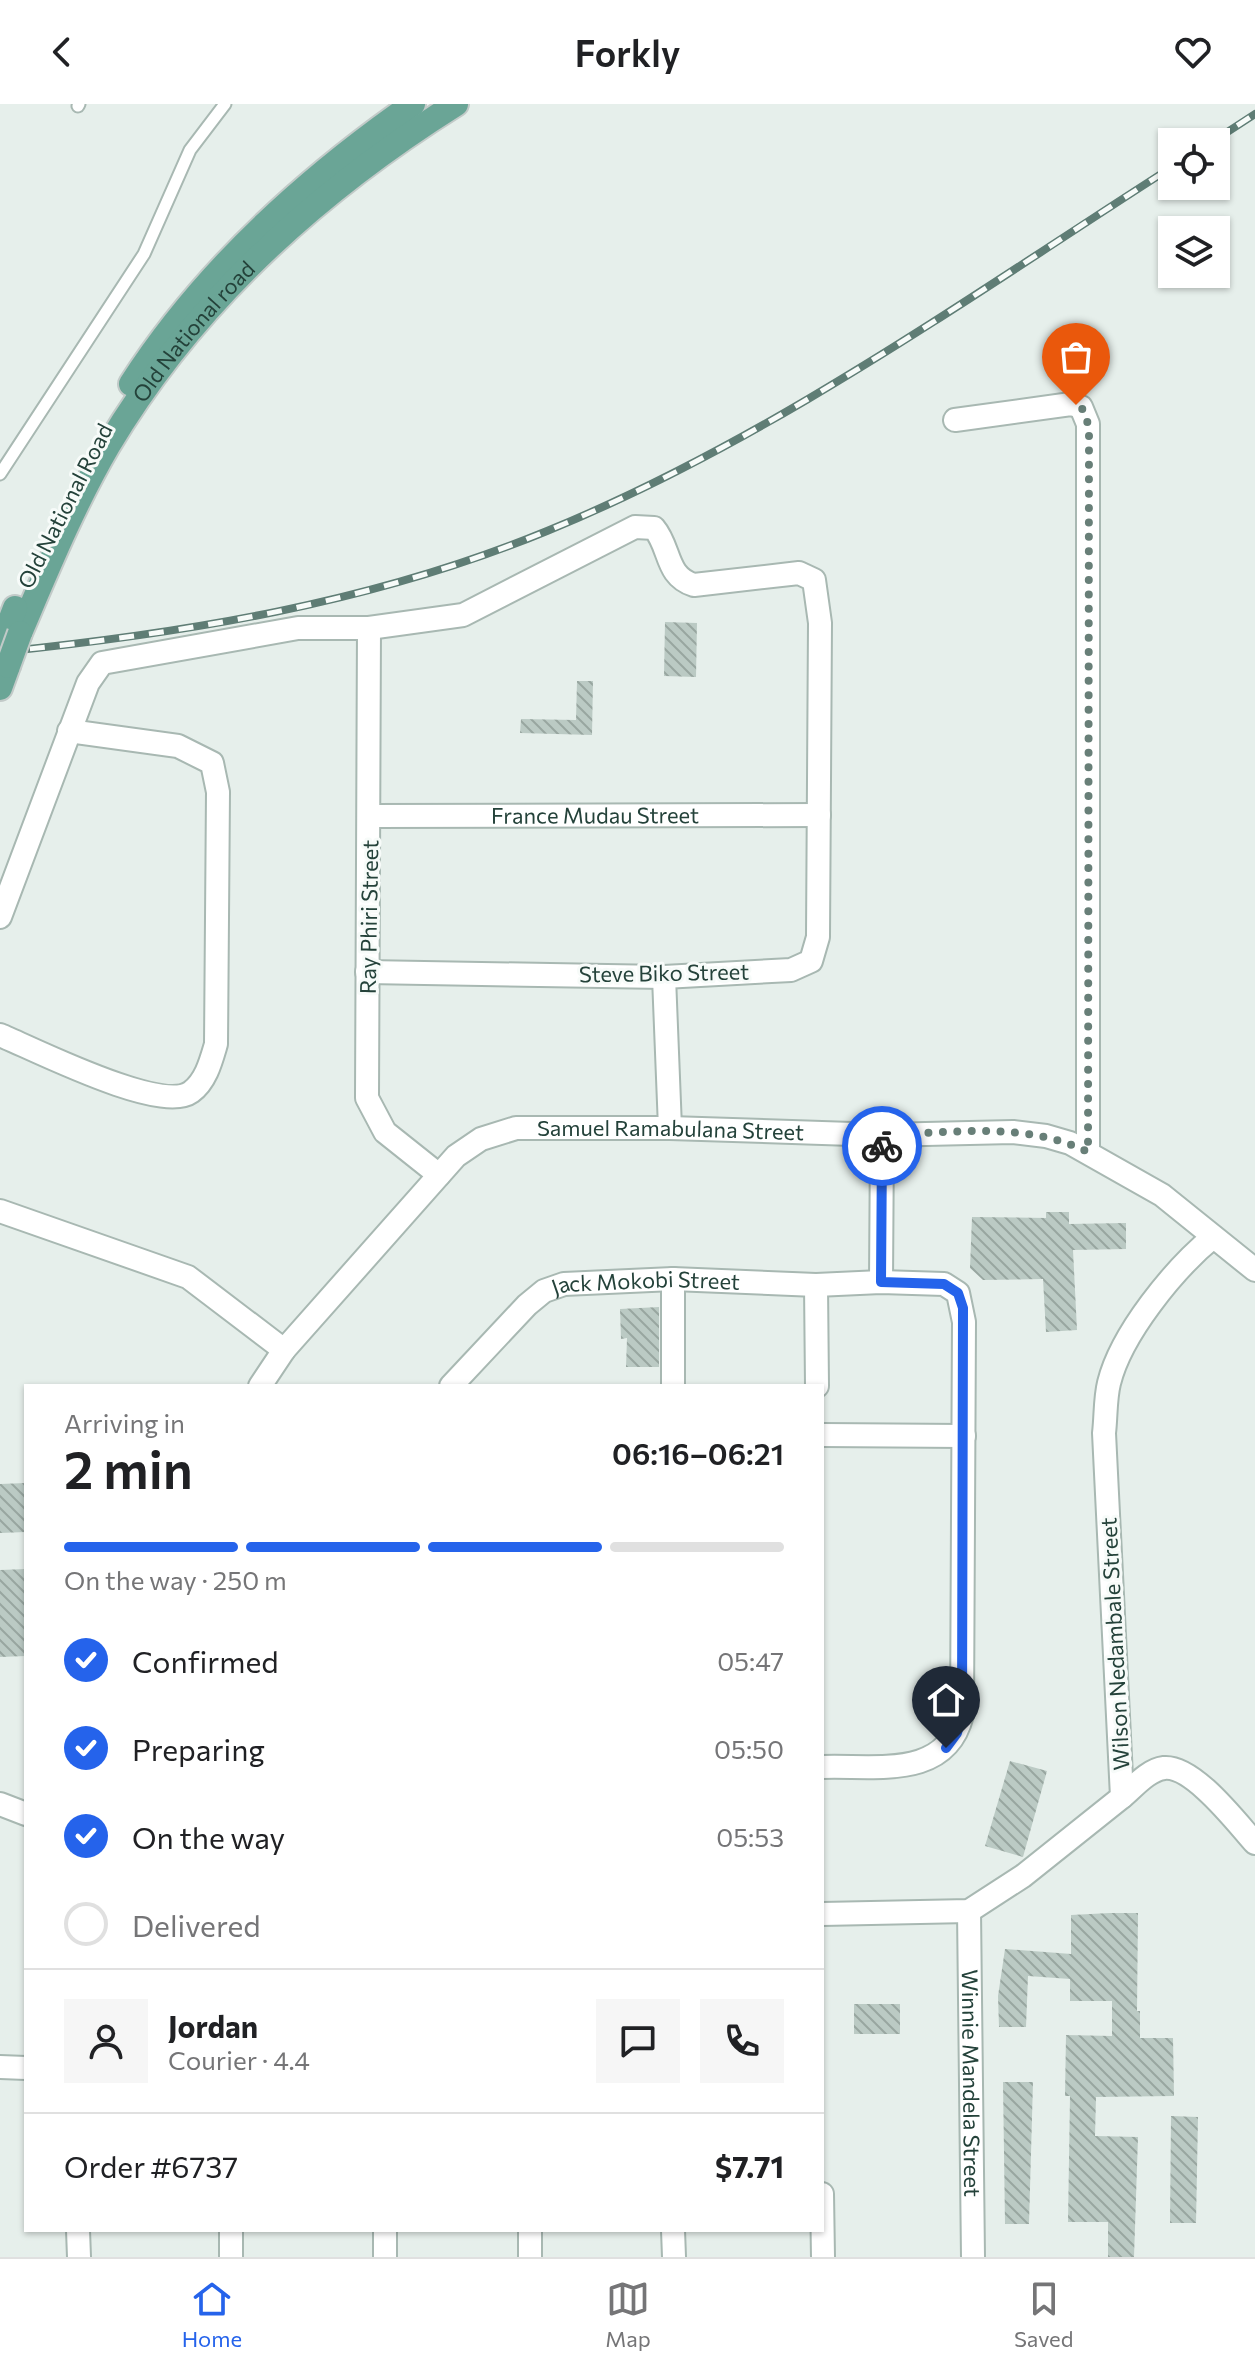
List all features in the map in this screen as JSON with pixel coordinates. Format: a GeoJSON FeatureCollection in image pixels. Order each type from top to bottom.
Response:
{"type":"FeatureCollection","features":[{"type":"Feature","properties":{"kind":"main road","name":"Old National Road"},"geometry":{"type":"LineString","coordinates":[[7,652],[76,476],[149,356],[211,278],[296,195],[384,117],[413,104]]}},
{"type":"Feature","properties":{"kind":"main road","name":"Old National road"},"geometry":{"type":"LineString","coordinates":[[7,652],[64,530],[109,445],[198,320],[307,210],[373,159],[456,104]]}},
{"type":"Feature","properties":{"kind":"street"},"geometry":{"type":"LineString","coordinates":[[955,420],[1071,404],[1081,407],[1087,417],[1088,1152]]}},
{"type":"Feature","properties":{"kind":"street"},"geometry":{"type":"LineString","coordinates":[[0,917],[88,683],[102,663],[298,628],[369,628],[463,615],[635,527],[654,528],[662,539],[675,574],[694,585],[799,573],[807,575],[817,584],[819,815]]}},
{"type":"Feature","properties":{"kind":"street","name":"Ray Phiri Street"},"geometry":{"type":"LineString","coordinates":[[369,628],[371,816],[367,1098],[385,1132],[439,1175]]}},
{"type":"Feature","properties":{"kind":"street"},"geometry":{"type":"LineString","coordinates":[[0,1035],[131,1088],[174,1098],[190,1093],[207,1072],[216,1044],[218,792],[212,763],[178,746],[69,731]]}},
{"type":"Feature","properties":{"kind":"street","name":"France Mudau Street"},"geometry":{"type":"LineString","coordinates":[[371,816],[819,815]]}},
{"type":"Feature","properties":{"kind":"street","name":"Steve Biko Street"},"geometry":{"type":"LineString","coordinates":[[367,972],[664,977],[791,970],[811,961],[818,937],[819,815]]}},
{"type":"Feature","properties":{"kind":"street"},"geometry":{"type":"LineString","coordinates":[[664,977],[670,1128]]}},
{"type":"Feature","properties":{"kind":"street","name":"Samuel Ramabulana Street"},"geometry":{"type":"LineString","coordinates":[[261,1384],[284,1350],[439,1175],[469,1146],[496,1133],[516,1128],[670,1128],[882,1135],[1013,1132],[1046,1136],[1088,1152],[1162,1195],[1255,1270]]}},
{"type":"Feature","properties":{"kind":"street"},"geometry":{"type":"LineString","coordinates":[[881,1282],[882,1135]]}},
{"type":"Feature","properties":{"kind":"street"},"geometry":{"type":"LineString","coordinates":[[0,1211],[188,1277],[284,1350]]}},
{"type":"Feature","properties":{"kind":"street","name":"Wilson Nedambale Street"},"geometry":{"type":"LineString","coordinates":[[969,1911],[1023,1876],[1122,1797],[1104,1433],[1109,1382],[1126,1343],[1163,1290],[1181,1266],[1213,1237]]}},
{"type":"Feature","properties":{"kind":"street"},"geometry":{"type":"LineString","coordinates":[[673,1279],[673,1384]]}},
{"type":"Feature","properties":{"kind":"street","name":"Jack Mokobi Street"},"geometry":{"type":"LineString","coordinates":[[453,1384],[544,1291],[564,1284],[673,1279],[816,1285],[881,1282],[944,1284],[961,1299],[964,1436],[962,1715],[957,1733],[931,1759],[912,1764],[824,1767]]}},
{"type":"Feature","properties":{"kind":"street"},"geometry":{"type":"LineString","coordinates":[[816,1285],[817,1384]]}},
{"type":"Feature","properties":{"kind":"street"},"geometry":{"type":"LineString","coordinates":[[824,1435],[964,1436]]}},
{"type":"Feature","properties":{"kind":"street"},"geometry":{"type":"LineString","coordinates":[[1122,1797],[1153,1772],[1165,1768],[1178,1770],[1221,1805],[1255,1843]]}},
{"type":"Feature","properties":{"kind":"street"},"geometry":{"type":"LineString","coordinates":[[0,1804],[24,1813]]}},
{"type":"Feature","properties":{"kind":"street"},"geometry":{"type":"LineString","coordinates":[[824,1914],[969,1911]]}},
{"type":"Feature","properties":{"kind":"street","name":"Winnie Mandela Street"},"geometry":{"type":"LineString","coordinates":[[969,1911],[973,2257]]}},
{"type":"Feature","properties":{"kind":"street"},"geometry":{"type":"LineString","coordinates":[[0,2067],[24,2068]]}},
{"type":"Feature","properties":{"kind":"street"},"geometry":{"type":"LineString","coordinates":[[78,2232],[79,2257]]}},
{"type":"Feature","properties":{"kind":"street"},"geometry":{"type":"LineString","coordinates":[[231,2232],[231,2257]]}},
{"type":"Feature","properties":{"kind":"street"},"geometry":{"type":"LineString","coordinates":[[385,2232],[385,2257]]}},
{"type":"Feature","properties":{"kind":"street"},"geometry":{"type":"LineString","coordinates":[[530,2232],[530,2257]]}},
{"type":"Feature","properties":{"kind":"street"},"geometry":{"type":"LineString","coordinates":[[673,2232],[674,2257]]}},
{"type":"Feature","properties":{"kind":"street"},"geometry":{"type":"LineString","coordinates":[[823,2232],[823,2257]]}},
{"type":"Feature","properties":{"kind":"lane"},"geometry":{"type":"LineString","coordinates":[[0,474],[144,254],[190,150],[225,104]]}},
{"type":"Feature","properties":{"kind":"building"},"geometry":{"type":"Polygon","coordinates":[[[665,622],[697,623],[696,677],[664,676],[665,622]]]}},
{"type":"Feature","properties":{"kind":"building"},"geometry":{"type":"Polygon","coordinates":[[[577,681],[593,681],[592,735],[520,733],[521,719],[576,720],[577,681]]]}},
{"type":"Feature","properties":{"kind":"building"},"geometry":{"type":"Polygon","coordinates":[[[1046,1212],[1069,1212],[1069,1224],[1126,1223],[1126,1249],[1073,1250],[1077,1330],[1046,1332],[1043,1279],[983,1280],[970,1268],[972,1217],[1046,1218],[1046,1212]]]}},
{"type":"Feature","properties":{"kind":"building"},"geometry":{"type":"Polygon","coordinates":[[[659,1307],[659,1367],[626,1367],[627,1338],[621,1339],[620,1309],[659,1307]]]}},
{"type":"Feature","properties":{"kind":"building"},"geometry":{"type":"Polygon","coordinates":[[[24,1483],[24,1532],[0,1533],[0,1484],[24,1483]]]}},
{"type":"Feature","properties":{"kind":"building"},"geometry":{"type":"Polygon","coordinates":[[[24,1569],[24,1656],[0,1657],[0,1570],[24,1569]]]}},
{"type":"Feature","properties":{"kind":"building"},"geometry":{"type":"Polygon","coordinates":[[[1010,1761],[1047,1771],[1023,1857],[985,1846],[1010,1761]]]}},
{"type":"Feature","properties":{"kind":"building"},"geometry":{"type":"Polygon","coordinates":[[[1138,1913],[1137,2011],[1140,2011],[1140,2038],[1173,2038],[1174,2096],[1096,2097],[1095,2136],[1138,2137],[1134,2257],[1108,2257],[1108,2222],[1068,2222],[1070,2096],[1065,2096],[1066,2035],[1112,2036],[1112,2001],[1070,2001],[1070,1979],[1028,1976],[1026,2027],[999,2027],[998,1996],[1005,1949],[1071,1954],[1071,1915],[1138,1913]]]}},
{"type":"Feature","properties":{"kind":"building"},"geometry":{"type":"Polygon","coordinates":[[[854,2004],[900,2004],[900,2034],[854,2034],[854,2004]]]}},
{"type":"Feature","properties":{"kind":"building"},"geometry":{"type":"Polygon","coordinates":[[[1003,2082],[1033,2082],[1029,2224],[1005,2224],[1003,2082]]]}},
{"type":"Feature","properties":{"kind":"building"},"geometry":{"type":"Polygon","coordinates":[[[1171,2116],[1198,2117],[1196,2223],[1170,2223],[1171,2116]]]}},
{"type":"Feature","properties":{"kind":"railway"},"geometry":{"type":"LineString","coordinates":[[1230,130],[1255,114]]}},
{"type":"Feature","properties":{"kind":"railway"},"geometry":{"type":"LineString","coordinates":[[0,652],[209,624],[346,596],[414,578],[547,531],[630,495],[789,410],[944,315],[1158,176]]}},
{"type":"Feature","properties":{"kind":"way so far"},"geometry":{"type":"LineString","coordinates":[[882,1146],[882,1135],[1013,1132],[1046,1136],[1088,1152],[1089,428],[1084,410],[1076,405]]}},
{"type":"Feature","properties":{"kind":"route"},"geometry":{"type":"LineString","coordinates":[[882,1146],[881,1282],[944,1284],[958,1293],[963,1308],[962,1715],[957,1733],[946,1748]]}}]}
